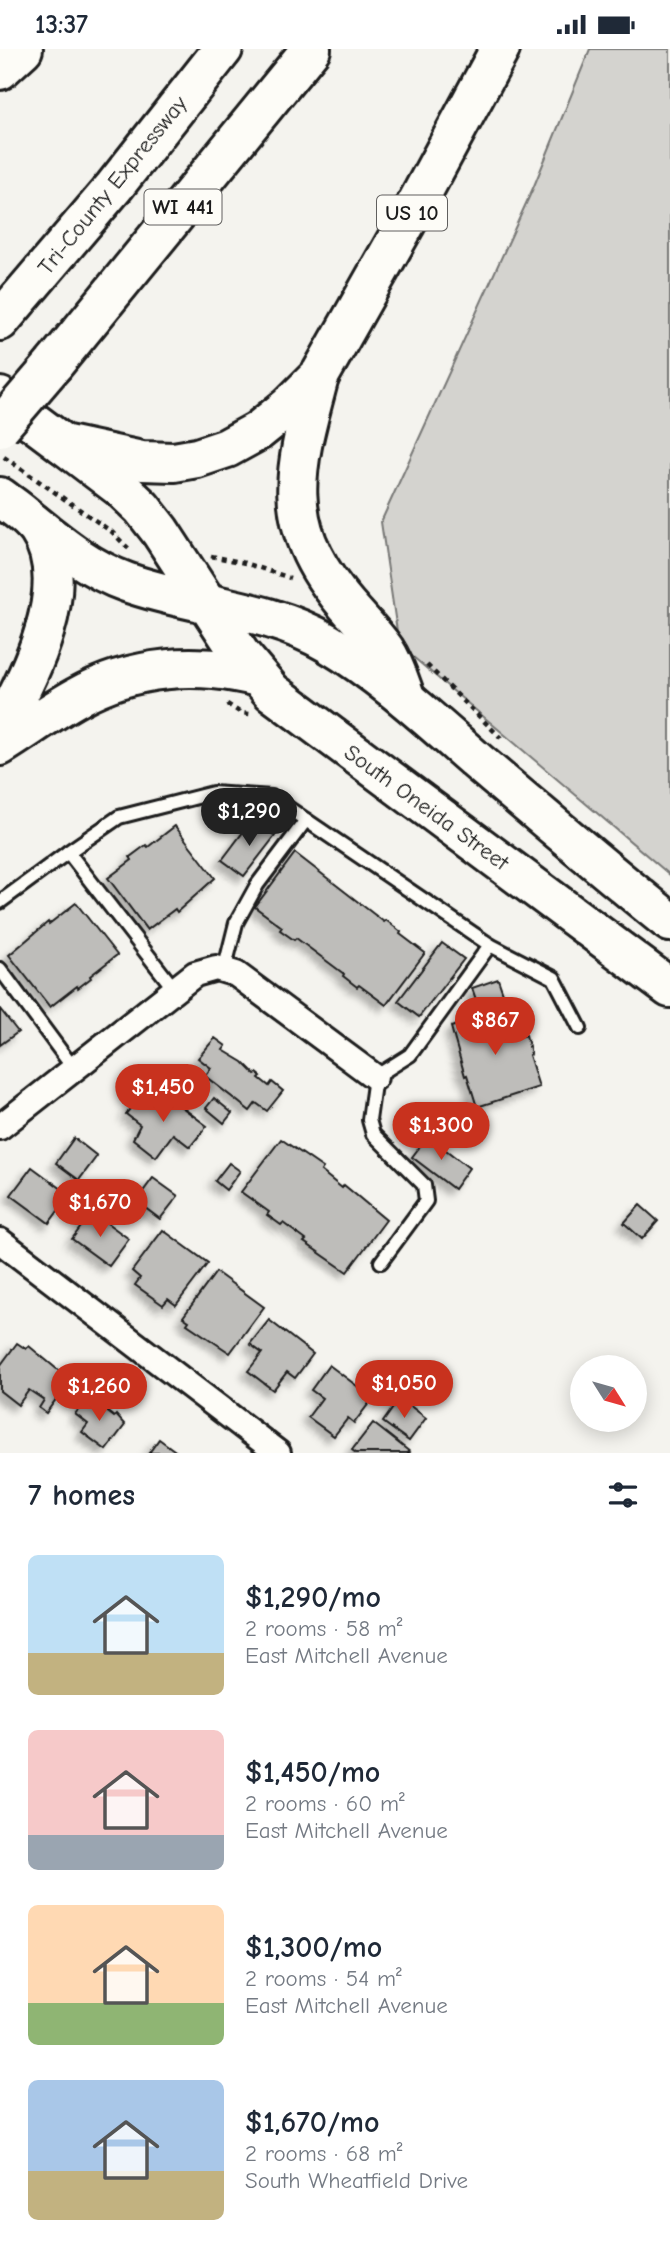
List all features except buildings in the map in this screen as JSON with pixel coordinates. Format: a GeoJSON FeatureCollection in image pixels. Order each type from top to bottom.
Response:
{"type":"FeatureCollection","features":[{"type":"Feature","properties":{"kind":"main road"},"geometry":{"type":"LineString","coordinates":[[0,70],[23,49]]}},
{"type":"Feature","properties":{"kind":"main road","name":"Tri-County Expressway"},"geometry":{"type":"LineString","coordinates":[[0,321],[114,187],[223,49]]}},
{"type":"Feature","properties":{"kind":"main road","name":"WI 441"},"geometry":{"type":"LineString","coordinates":[[0,427],[311,49]]}},
{"type":"Feature","properties":{"kind":"main road","name":"US 10"},"geometry":{"type":"LineString","coordinates":[[63,444],[153,462],[174,462],[227,448],[258,431],[289,406],[320,375],[500,49]]}},
{"type":"Feature","properties":{"kind":"main road"},"geometry":{"type":"LineString","coordinates":[[320,375],[300,449],[297,471],[296,490],[302,527],[311,552],[326,578],[385,650],[406,699]]}},
{"type":"Feature","properties":{"kind":"main road","name":"South Oneida Street"},"geometry":{"type":"LineString","coordinates":[[0,397],[121,488],[142,508],[258,677],[290,707],[412,794],[670,988]]}},
{"type":"Feature","properties":{"kind":"main road"},"geometry":{"type":"LineString","coordinates":[[0,497],[81,559],[107,575],[134,585],[259,616],[316,636],[342,652],[406,699],[591,859],[670,922]]}},
{"type":"Feature","properties":{"kind":"main road"},"geometry":{"type":"LineString","coordinates":[[0,729],[32,666],[50,606],[52,587],[48,553],[43,538],[32,522]]}},
{"type":"Feature","properties":{"kind":"main road"},"geometry":{"type":"LineString","coordinates":[[0,746],[80,695],[125,676],[195,667],[221,669],[258,677]]}},
{"type":"Feature","properties":{"kind":"street"},"geometry":{"type":"LineString","coordinates":[[0,1127],[195,974],[216,968],[236,974],[375,1077]]}},
{"type":"Feature","properties":{"kind":"street"},"geometry":{"type":"LineString","coordinates":[[0,1241],[262,1448]]}},
{"type":"Feature","properties":{"kind":"lane"},"geometry":{"type":"LineString","coordinates":[[0,902],[119,817],[213,793],[272,797],[491,945],[554,978],[580,1028]]}},
{"type":"Feature","properties":{"kind":"lane"},"geometry":{"type":"LineString","coordinates":[[225,971],[236,923],[257,885],[306,820]]}},
{"type":"Feature","properties":{"kind":"lane"},"geometry":{"type":"LineString","coordinates":[[68,852],[175,990]]}},
{"type":"Feature","properties":{"kind":"lane"},"geometry":{"type":"LineString","coordinates":[[381,1262],[426,1201],[424,1185],[373,1134],[369,1120],[375,1077],[410,1055],[491,945]]}},
{"type":"Feature","properties":{"kind":"lane"},"geometry":{"type":"LineString","coordinates":[[0,969],[74,1069]]}},
{"type":"Feature","properties":{"kind":"path"},"geometry":{"type":"LineString","coordinates":[[0,455],[111,532],[129,549]]}},
{"type":"Feature","properties":{"kind":"path"},"geometry":{"type":"LineString","coordinates":[[202,555],[245,563],[297,582]]}},
{"type":"Feature","properties":{"kind":"path"},"geometry":{"type":"LineString","coordinates":[[418,657],[505,742]]}},
{"type":"Feature","properties":{"kind":"shaded area"},"geometry":{"type":"Polygon","coordinates":[[[590,49],[670,49],[670,875],[399,645],[381,522],[534,186],[590,49]]]}}]}
